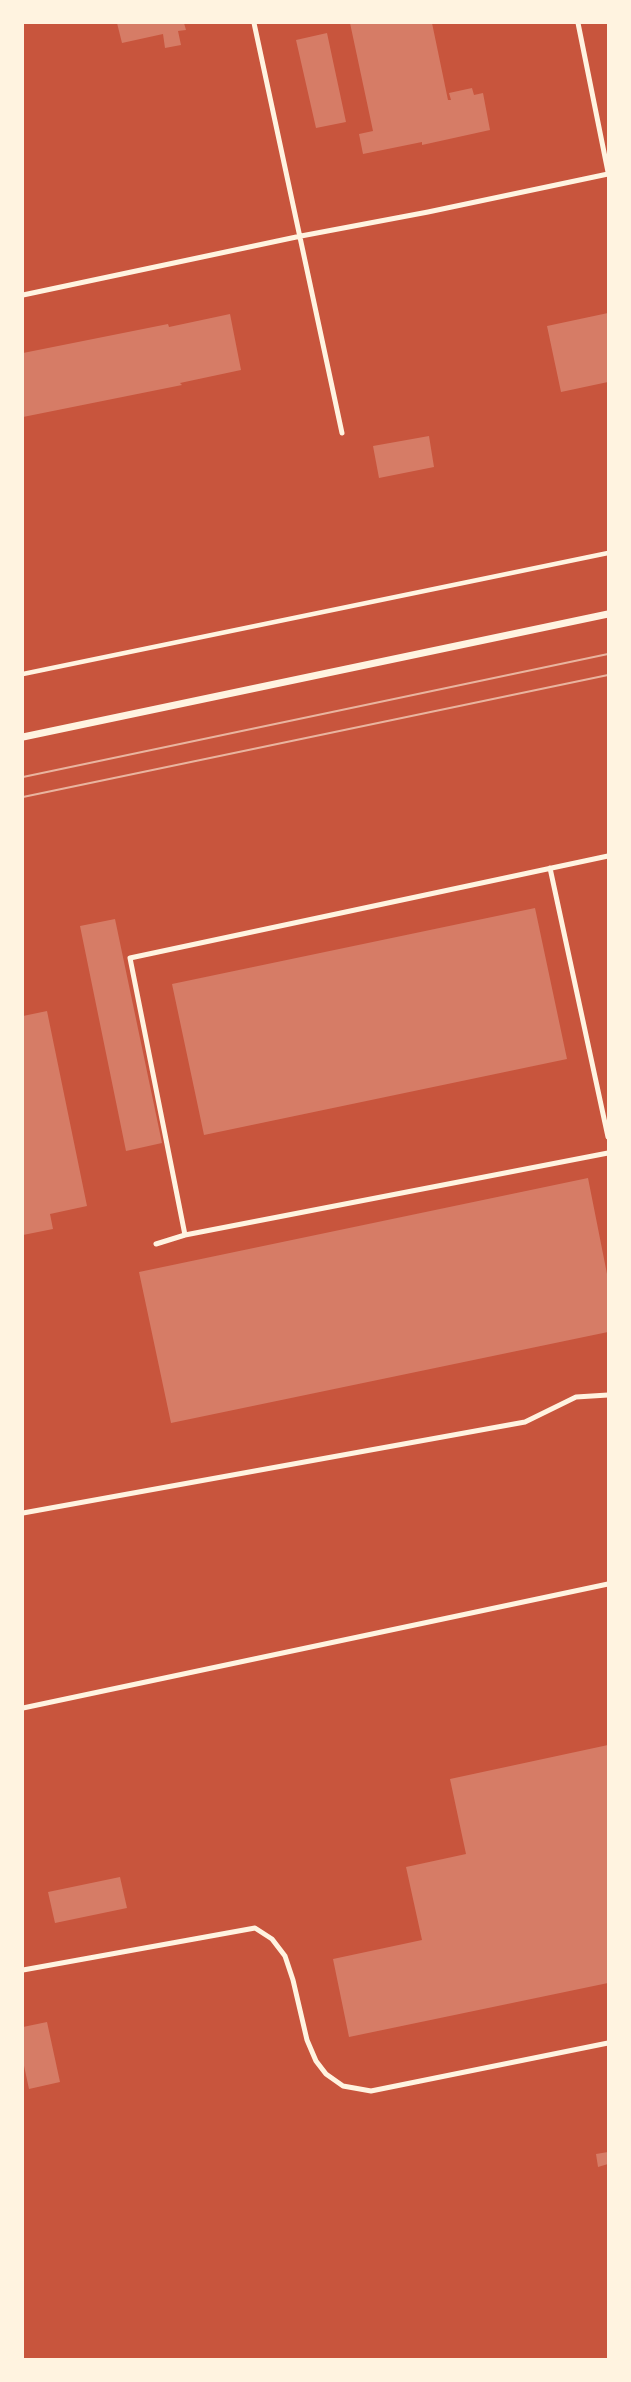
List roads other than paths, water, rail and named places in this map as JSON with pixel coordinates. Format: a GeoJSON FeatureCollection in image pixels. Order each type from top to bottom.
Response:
{"type":"FeatureCollection","features":[{"type":"Feature","properties":{"kind":"street"},"geometry":{"type":"LineString","coordinates":[[23,737],[608,614]]}},
{"type":"Feature","properties":{"kind":"lane"},"geometry":{"type":"LineString","coordinates":[[254,23],[342,433]]}},
{"type":"Feature","properties":{"kind":"lane"},"geometry":{"type":"LineString","coordinates":[[23,295],[608,173],[578,23]]}},
{"type":"Feature","properties":{"kind":"lane"},"geometry":{"type":"LineString","coordinates":[[185,1235],[130,958],[608,856]]}},
{"type":"Feature","properties":{"kind":"lane"},"geometry":{"type":"LineString","coordinates":[[550,868],[608,1137]]}},
{"type":"Feature","properties":{"kind":"lane"},"geometry":{"type":"LineString","coordinates":[[156,1244],[185,1235],[608,1153]]}},
{"type":"Feature","properties":{"kind":"lane"},"geometry":{"type":"LineString","coordinates":[[23,1513],[525,1422],[576,1397],[608,1395]]}},
{"type":"Feature","properties":{"kind":"lane"},"geometry":{"type":"LineString","coordinates":[[23,1708],[608,1584]]}},
{"type":"Feature","properties":{"kind":"lane"},"geometry":{"type":"LineString","coordinates":[[23,1970],[255,1928],[272,1939],[285,1956],[307,2040],[316,2061],[326,2074],[343,2086],[371,2091],[608,2043]]}},
{"type":"Feature","properties":{"kind":"tram line"},"geometry":{"type":"LineString","coordinates":[[23,777],[608,654]]}},
{"type":"Feature","properties":{"kind":"tram line"},"geometry":{"type":"LineString","coordinates":[[23,797],[608,675]]}}]}
